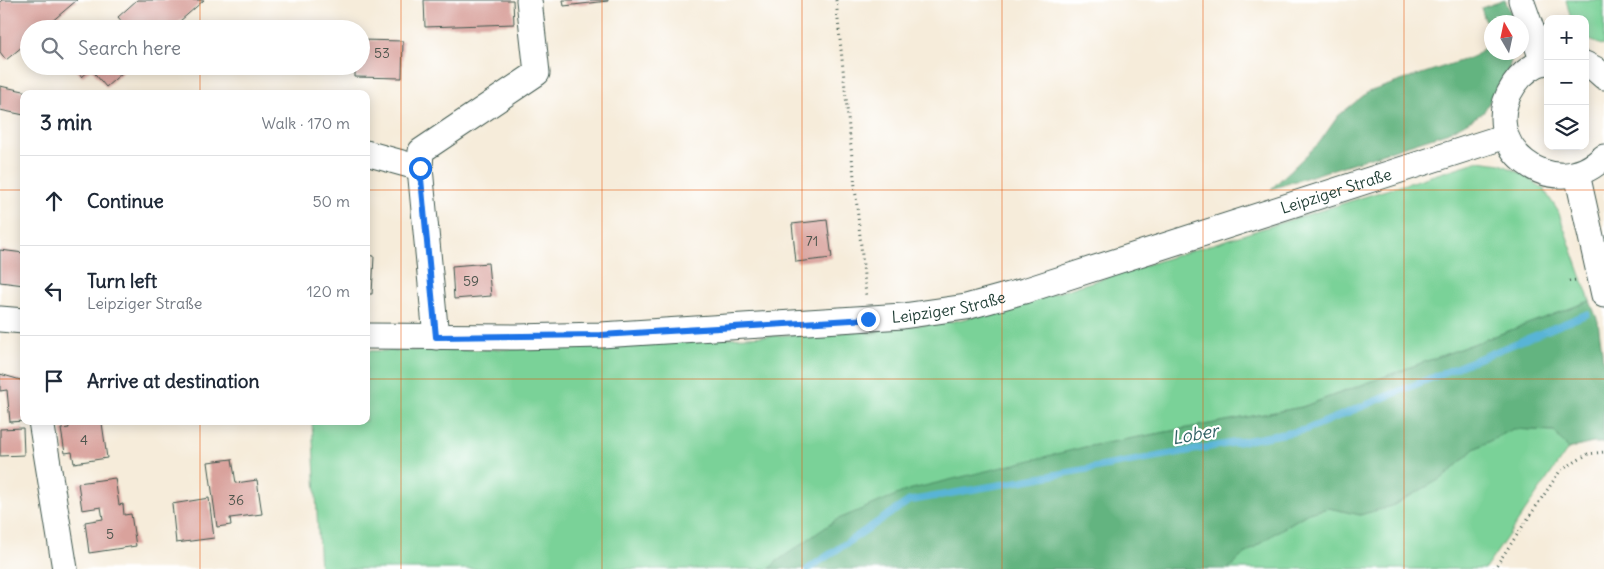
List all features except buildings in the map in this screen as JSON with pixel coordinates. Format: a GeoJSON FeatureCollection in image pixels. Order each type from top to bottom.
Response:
{"type":"FeatureCollection","features":[{"type":"Feature","properties":{"kind":"street"},"geometry":{"type":"LineString","coordinates":[[436,337],[420,168],[421,151],[538,72],[529,0]]}},
{"type":"Feature","properties":{"kind":"street"},"geometry":{"type":"LineString","coordinates":[[1521,0],[1544,60]]}},
{"type":"Feature","properties":{"kind":"street"},"geometry":{"type":"LineString","coordinates":[[1544,62],[1529,68],[1518,79],[1509,92],[1504,106],[1503,121],[1506,136],[1514,152],[1527,164],[1542,173],[1560,176],[1577,174],[1595,166],[1604,157]]}},
{"type":"Feature","properties":{"kind":"street"},"geometry":{"type":"LineString","coordinates":[[1589,66],[1604,77]]}},
{"type":"Feature","properties":{"kind":"street","name":"Leipziger Straße"},"geometry":{"type":"LineString","coordinates":[[370,336],[601,335],[868,319],[934,313],[966,307],[1024,291],[1506,136]]}},
{"type":"Feature","properties":{"kind":"street"},"geometry":{"type":"LineString","coordinates":[[370,154],[420,168]]}},
{"type":"Feature","properties":{"kind":"street"},"geometry":{"type":"LineString","coordinates":[[1577,174],[1604,295]]}},
{"type":"Feature","properties":{"kind":"street"},"geometry":{"type":"LineString","coordinates":[[0,319],[20,322]]}},
{"type":"Feature","properties":{"kind":"street"},"geometry":{"type":"LineString","coordinates":[[42,425],[65,569]]}},
{"type":"Feature","properties":{"kind":"path"},"geometry":{"type":"LineString","coordinates":[[836,0],[868,319]]}},
{"type":"Feature","properties":{"kind":"path"},"geometry":{"type":"LineString","coordinates":[[1494,569],[1560,470],[1588,454],[1604,452]]}},
{"type":"Feature","properties":{"kind":"green space"},"geometry":{"type":"Polygon","coordinates":[[[1505,0],[1512,15],[1484,15],[1484,17],[1481,8],[1505,0]]]}},
{"type":"Feature","properties":{"kind":"green space"},"geometry":{"type":"Polygon","coordinates":[[[1566,0],[1604,0],[1604,46],[1589,40],[1589,15],[1570,15],[1566,0]]]}},
{"type":"Feature","properties":{"kind":"green space"},"geometry":{"type":"Polygon","coordinates":[[[1484,48],[1484,60],[1511,60],[1509,68],[1483,113],[1449,132],[1271,189],[1319,143],[1338,116],[1368,92],[1475,56],[1484,48]]]}},
{"type":"Feature","properties":{"kind":"green space"},"geometry":{"type":"Polygon","coordinates":[[[1479,161],[1501,164],[1520,173],[1543,188],[1558,211],[1590,301],[1302,407],[1085,447],[776,562],[770,569],[320,569],[312,425],[370,425],[370,351],[509,349],[866,331],[955,321],[1008,308],[1479,161]]]}},
{"type":"Feature","properties":{"kind":"green space"},"geometry":{"type":"Polygon","coordinates":[[[1590,301],[1598,321],[1604,367],[1603,443],[1593,443],[1568,449],[1554,431],[1513,429],[1474,449],[1444,477],[1392,506],[1360,515],[1329,508],[1308,513],[1242,556],[1228,569],[770,569],[776,562],[836,520],[908,490],[1085,447],[1302,407],[1590,301]]]}},
{"type":"Feature","properties":{"kind":"green space"},"geometry":{"type":"Polygon","coordinates":[[[1513,429],[1554,431],[1568,449],[1485,569],[1228,569],[1242,556],[1308,513],[1329,508],[1361,515],[1444,477],[1474,449],[1513,429]]]}},
{"type":"Feature","properties":{"kind":"waterway","name":"Lober"},"geometry":{"type":"LineString","coordinates":[[808,569],[909,501],[1305,430],[1587,314]]}},
{"type":"Feature","properties":{"kind":"route"},"geometry":{"type":"LineString","coordinates":[[420,168],[436,337],[601,335],[868,319]]}}]}
